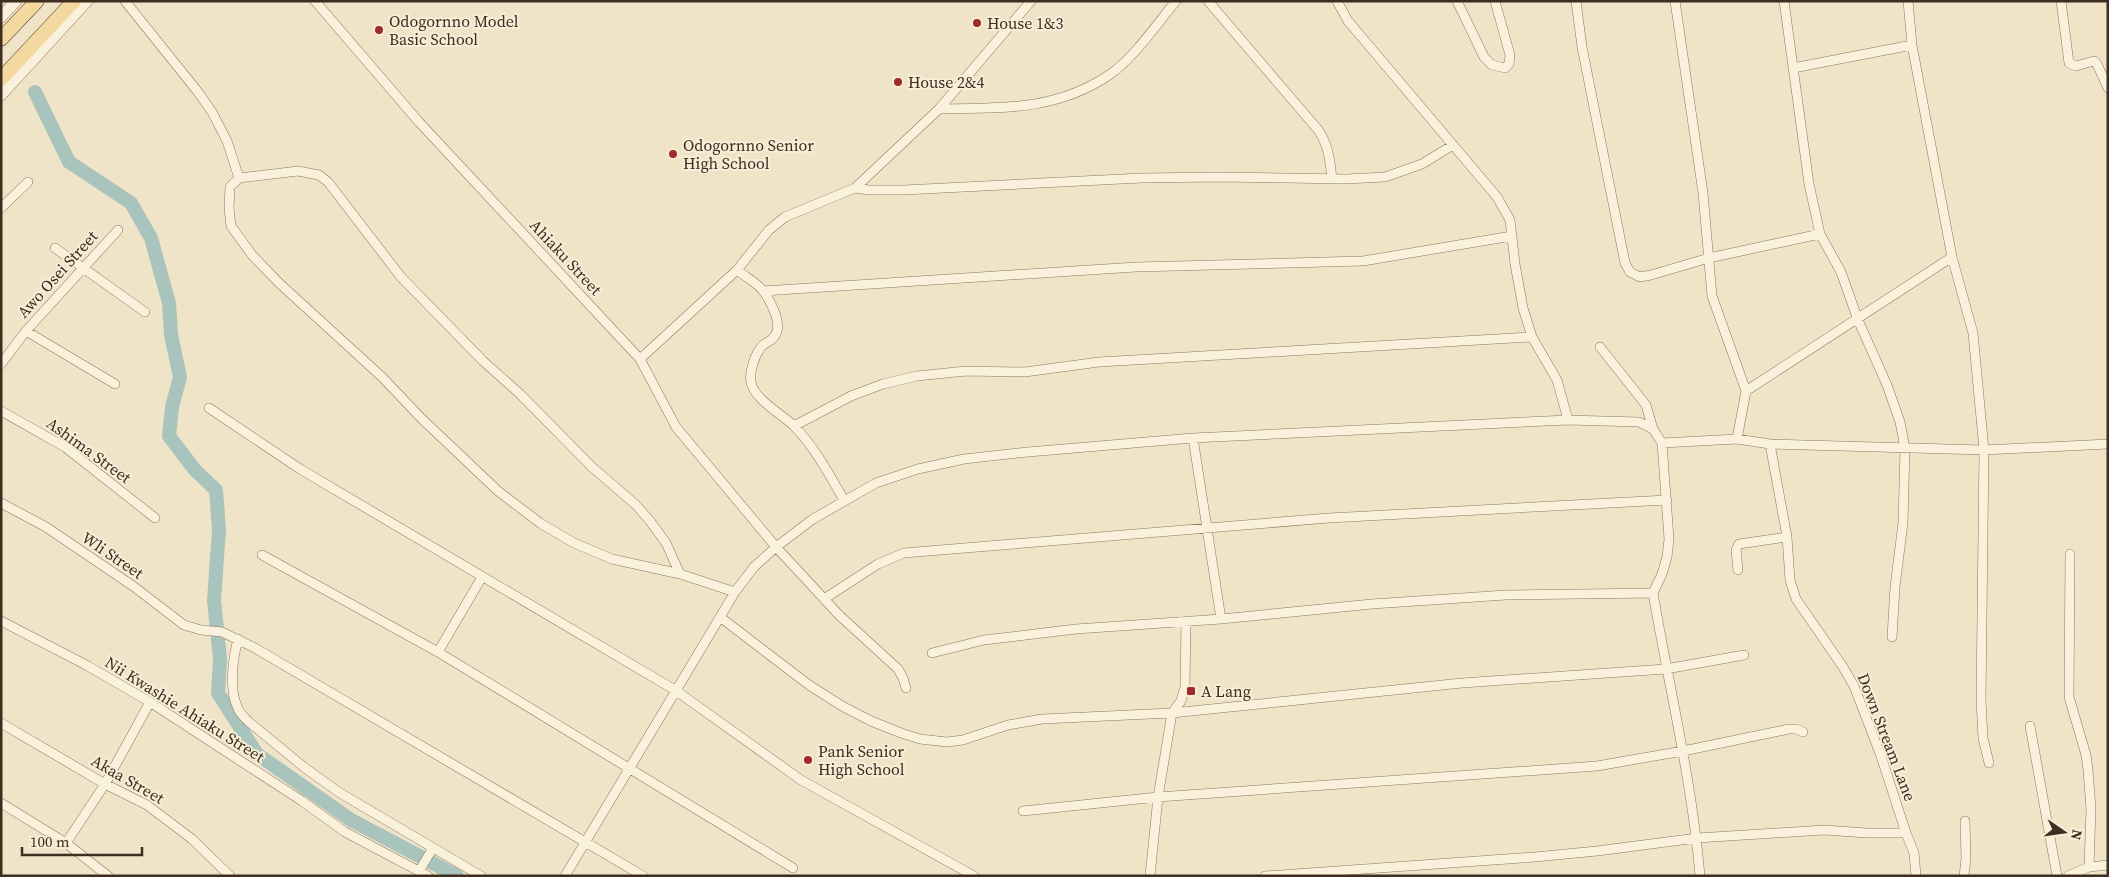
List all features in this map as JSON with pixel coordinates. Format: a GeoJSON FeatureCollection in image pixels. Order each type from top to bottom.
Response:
{"type":"FeatureCollection","features":[{"type":"Feature","properties":{"kind":"main road"},"geometry":{"type":"LineString","coordinates":[[1,39],[37,1]]}},
{"type":"Feature","properties":{"kind":"main road"},"geometry":{"type":"LineString","coordinates":[[1,79],[74,1]]}},
{"type":"Feature","properties":{"kind":"street"},"geometry":{"type":"LineString","coordinates":[[1,17],[16,1]]}},
{"type":"Feature","properties":{"kind":"street"},"geometry":{"type":"LineString","coordinates":[[1,95],[87,1]]}},
{"type":"Feature","properties":{"kind":"street"},"geometry":{"type":"LineString","coordinates":[[125,1],[212,112],[227,140],[239,178]]}},
{"type":"Feature","properties":{"kind":"street","name":"Ahiaku Street"},"geometry":{"type":"LineString","coordinates":[[315,1],[420,122],[640,359],[676,427],[776,547],[857,633],[898,669],[906,688]]}},
{"type":"Feature","properties":{"kind":"street"},"geometry":{"type":"LineString","coordinates":[[640,359],[737,270],[769,230],[785,217],[855,188],[939,109],[1031,1]]}},
{"type":"Feature","properties":{"kind":"street"},"geometry":{"type":"LineString","coordinates":[[939,109],[1031,106],[1058,100],[1080,92],[1110,75],[1146,38],[1176,1]]}},
{"type":"Feature","properties":{"kind":"street"},"geometry":{"type":"LineString","coordinates":[[1208,1],[1319,131],[1326,142],[1330,154],[1332,179]]}},
{"type":"Feature","properties":{"kind":"street"},"geometry":{"type":"LineString","coordinates":[[1337,1],[1348,21],[1497,197],[1510,220],[1519,288],[1532,337],[1557,380],[1568,420]]}},
{"type":"Feature","properties":{"kind":"street"},"geometry":{"type":"LineString","coordinates":[[1457,1],[1484,57],[1492,65],[1504,68],[1509,64],[1510,56],[1495,1]]}},
{"type":"Feature","properties":{"kind":"street"},"geometry":{"type":"LineString","coordinates":[[1576,1],[1582,47],[1625,263],[1630,272],[1640,277],[1651,275],[1709,258],[1820,234]]}},
{"type":"Feature","properties":{"kind":"street"},"geometry":{"type":"LineString","coordinates":[[1675,1],[1703,193],[1712,296],[1746,391],[1737,439]]}},
{"type":"Feature","properties":{"kind":"street"},"geometry":{"type":"LineString","coordinates":[[1784,1],[1809,184],[1820,234],[1841,272],[1858,320],[1900,422],[1905,448],[1903,523],[1894,587],[1892,637]]}},
{"type":"Feature","properties":{"kind":"street"},"geometry":{"type":"LineString","coordinates":[[1908,1],[1912,45],[1952,257],[1973,333],[1984,450],[1981,700],[1983,738],[1988,763]]}},
{"type":"Feature","properties":{"kind":"street"},"geometry":{"type":"LineString","coordinates":[[2060,1],[2069,63],[2076,66],[2094,61],[2108,88]]}},
{"type":"Feature","properties":{"kind":"street"},"geometry":{"type":"LineString","coordinates":[[1793,68],[1912,45]]}},
{"type":"Feature","properties":{"kind":"street"},"geometry":{"type":"LineString","coordinates":[[855,188],[904,190],[1161,178],[1332,179],[1385,177],[1422,164],[1453,145]]}},
{"type":"Feature","properties":{"kind":"street"},"geometry":{"type":"LineString","coordinates":[[680,574],[666,543],[636,505],[592,467],[520,394],[483,361],[408,284],[328,182],[319,174],[298,171],[239,178],[230,187],[228,208],[231,226],[241,243],[278,283],[382,377],[421,418],[498,491],[540,523],[574,544],[612,559],[680,574],[735,592]]}},
{"type":"Feature","properties":{"kind":"street"},"geometry":{"type":"LineString","coordinates":[[1,208],[28,182]]}},
{"type":"Feature","properties":{"kind":"street","name":"Awo Osei Street"},"geometry":{"type":"LineString","coordinates":[[1,364],[26,331],[118,230]]}},
{"type":"Feature","properties":{"kind":"street"},"geometry":{"type":"LineString","coordinates":[[763,291],[1136,267],[1363,261],[1512,236]]}},
{"type":"Feature","properties":{"kind":"street"},"geometry":{"type":"LineString","coordinates":[[55,248],[145,312]]}},
{"type":"Feature","properties":{"kind":"street"},"geometry":{"type":"LineString","coordinates":[[1746,391],[1858,320],[1952,257]]}},
{"type":"Feature","properties":{"kind":"street"},"geometry":{"type":"LineString","coordinates":[[737,270],[763,291],[773,310],[778,326],[774,338],[761,347],[758,352],[751,374],[754,392],[794,426],[817,455],[844,500]]}},
{"type":"Feature","properties":{"kind":"street"},"geometry":{"type":"LineString","coordinates":[[26,331],[115,384]]}},
{"type":"Feature","properties":{"kind":"street"},"geometry":{"type":"LineString","coordinates":[[794,426],[852,396],[883,384],[917,376],[966,371],[1025,372],[1099,362],[1532,337]]}},
{"type":"Feature","properties":{"kind":"street"},"geometry":{"type":"LineString","coordinates":[[1600,347],[1646,405],[1653,429],[1662,443],[1669,539],[1667,557],[1662,574],[1653,593],[1683,751],[1697,838],[1700,876]]}},
{"type":"Feature","properties":{"kind":"street"},"geometry":{"type":"LineString","coordinates":[[209,408],[300,468],[675,690],[801,780],[974,876]]}},
{"type":"Feature","properties":{"kind":"street","name":"Ashima Street"},"geometry":{"type":"LineString","coordinates":[[1,410],[65,447],[155,518]]}},
{"type":"Feature","properties":{"kind":"street"},"geometry":{"type":"LineString","coordinates":[[565,876],[720,616],[754,567],[776,547],[813,520],[844,500],[876,483],[918,469],[964,459],[1193,438],[1568,420],[1639,422],[1653,429]]}},
{"type":"Feature","properties":{"kind":"street"},"geometry":{"type":"LineString","coordinates":[[1193,438],[1221,619]]}},
{"type":"Feature","properties":{"kind":"street"},"geometry":{"type":"LineString","coordinates":[[1662,443],[1737,439],[1770,444],[1984,450],[2108,444]]}},
{"type":"Feature","properties":{"kind":"street","name":"Down Stream Lane"},"geometry":{"type":"LineString","coordinates":[[1770,444],[1787,537],[1790,580],[1796,599],[1854,686],[1881,756],[1914,853],[1916,876]]}},
{"type":"Feature","properties":{"kind":"street"},"geometry":{"type":"LineString","coordinates":[[824,599],[878,564],[904,554],[1329,518],[1667,500]]}},
{"type":"Feature","properties":{"kind":"street","name":"Wli Street"},"geometry":{"type":"LineString","coordinates":[[1,503],[77,548],[184,625],[222,632],[238,639],[643,876]]}},
{"type":"Feature","properties":{"kind":"street"},"geometry":{"type":"LineString","coordinates":[[1738,570],[1736,550],[1738,544],[1787,537]]}},
{"type":"Feature","properties":{"kind":"street"},"geometry":{"type":"LineString","coordinates":[[262,554],[438,652],[793,868]]}},
{"type":"Feature","properties":{"kind":"street"},"geometry":{"type":"LineString","coordinates":[[2070,554],[2069,697],[2086,755],[2088,770],[2091,809],[2089,867]]}},
{"type":"Feature","properties":{"kind":"street"},"geometry":{"type":"LineString","coordinates":[[438,652],[482,577]]}},
{"type":"Feature","properties":{"kind":"street"},"geometry":{"type":"LineString","coordinates":[[932,653],[984,640],[1372,604],[1506,595],[1653,593]]}},
{"type":"Feature","properties":{"kind":"street"},"geometry":{"type":"LineString","coordinates":[[720,616],[809,685],[842,706],[871,721],[920,739],[947,742],[963,740],[1008,725],[1042,719],[1172,713],[1462,684],[1666,669],[1744,655]]}},
{"type":"Feature","properties":{"kind":"street"},"geometry":{"type":"LineString","coordinates":[[1150,876],[1158,797],[1172,713],[1182,701],[1185,687],[1186,621]]}},
{"type":"Feature","properties":{"kind":"street","name":"Nii Kwashie Ahiaku Street"},"geometry":{"type":"LineString","coordinates":[[1,622],[88,666],[150,702],[346,832],[421,868],[428,876]]}},
{"type":"Feature","properties":{"kind":"street"},"geometry":{"type":"LineString","coordinates":[[238,639],[233,665],[235,700],[241,714],[305,768],[340,793],[432,850],[480,876]]}},
{"type":"Feature","properties":{"kind":"street"},"geometry":{"type":"LineString","coordinates":[[66,843],[105,784],[150,702]]}},
{"type":"Feature","properties":{"kind":"street","name":"Akaa Street"},"geometry":{"type":"LineString","coordinates":[[1,723],[105,784],[147,805],[172,823],[218,862],[230,876]]}},
{"type":"Feature","properties":{"kind":"street"},"geometry":{"type":"LineString","coordinates":[[2030,726],[2058,876]]}},
{"type":"Feature","properties":{"kind":"street"},"geometry":{"type":"LineString","coordinates":[[1023,811],[1158,797],[1597,766],[1683,751],[1789,729],[1803,732]]}},
{"type":"Feature","properties":{"kind":"street"},"geometry":{"type":"LineString","coordinates":[[1,803],[66,843],[108,876]]}},
{"type":"Feature","properties":{"kind":"street"},"geometry":{"type":"LineString","coordinates":[[1964,876],[1966,859],[1965,821]]}},
{"type":"Feature","properties":{"kind":"street"},"geometry":{"type":"LineString","coordinates":[[1265,876],[1544,856],[1697,838],[1824,830],[1906,833]]}},
{"type":"Feature","properties":{"kind":"street"},"geometry":{"type":"LineString","coordinates":[[421,868],[432,850]]}},
{"type":"Feature","properties":{"kind":"street"},"geometry":{"type":"LineString","coordinates":[[2068,876],[2089,867],[2108,866]]}},
{"type":"Feature","properties":{"kind":"waterway"},"geometry":{"type":"LineString","coordinates":[[35,92],[69,162],[131,203],[151,238],[169,303],[171,335],[180,377],[172,407],[169,436],[195,470],[216,490],[219,530],[214,600],[220,659],[218,693],[257,754],[351,820],[457,876]]}},
{"type":"Feature","properties":{"kind":"place","name":"House 1&3"},"geometry":{"type":"Point","coordinates":[977,23]}},
{"type":"Feature","properties":{"kind":"place","name":"Odogornno Model Basic School"},"geometry":{"type":"Point","coordinates":[379,30]}},
{"type":"Feature","properties":{"kind":"place","name":"House 2&4"},"geometry":{"type":"Point","coordinates":[898,82]}},
{"type":"Feature","properties":{"kind":"place","name":"Odogornno Senior High School"},"geometry":{"type":"Point","coordinates":[673,154]}},
{"type":"Feature","properties":{"kind":"place","name":"A Lang"},"geometry":{"type":"Point","coordinates":[1191,691]}},
{"type":"Feature","properties":{"kind":"place","name":"Pank Senior High School"},"geometry":{"type":"Point","coordinates":[808,760]}}]}
